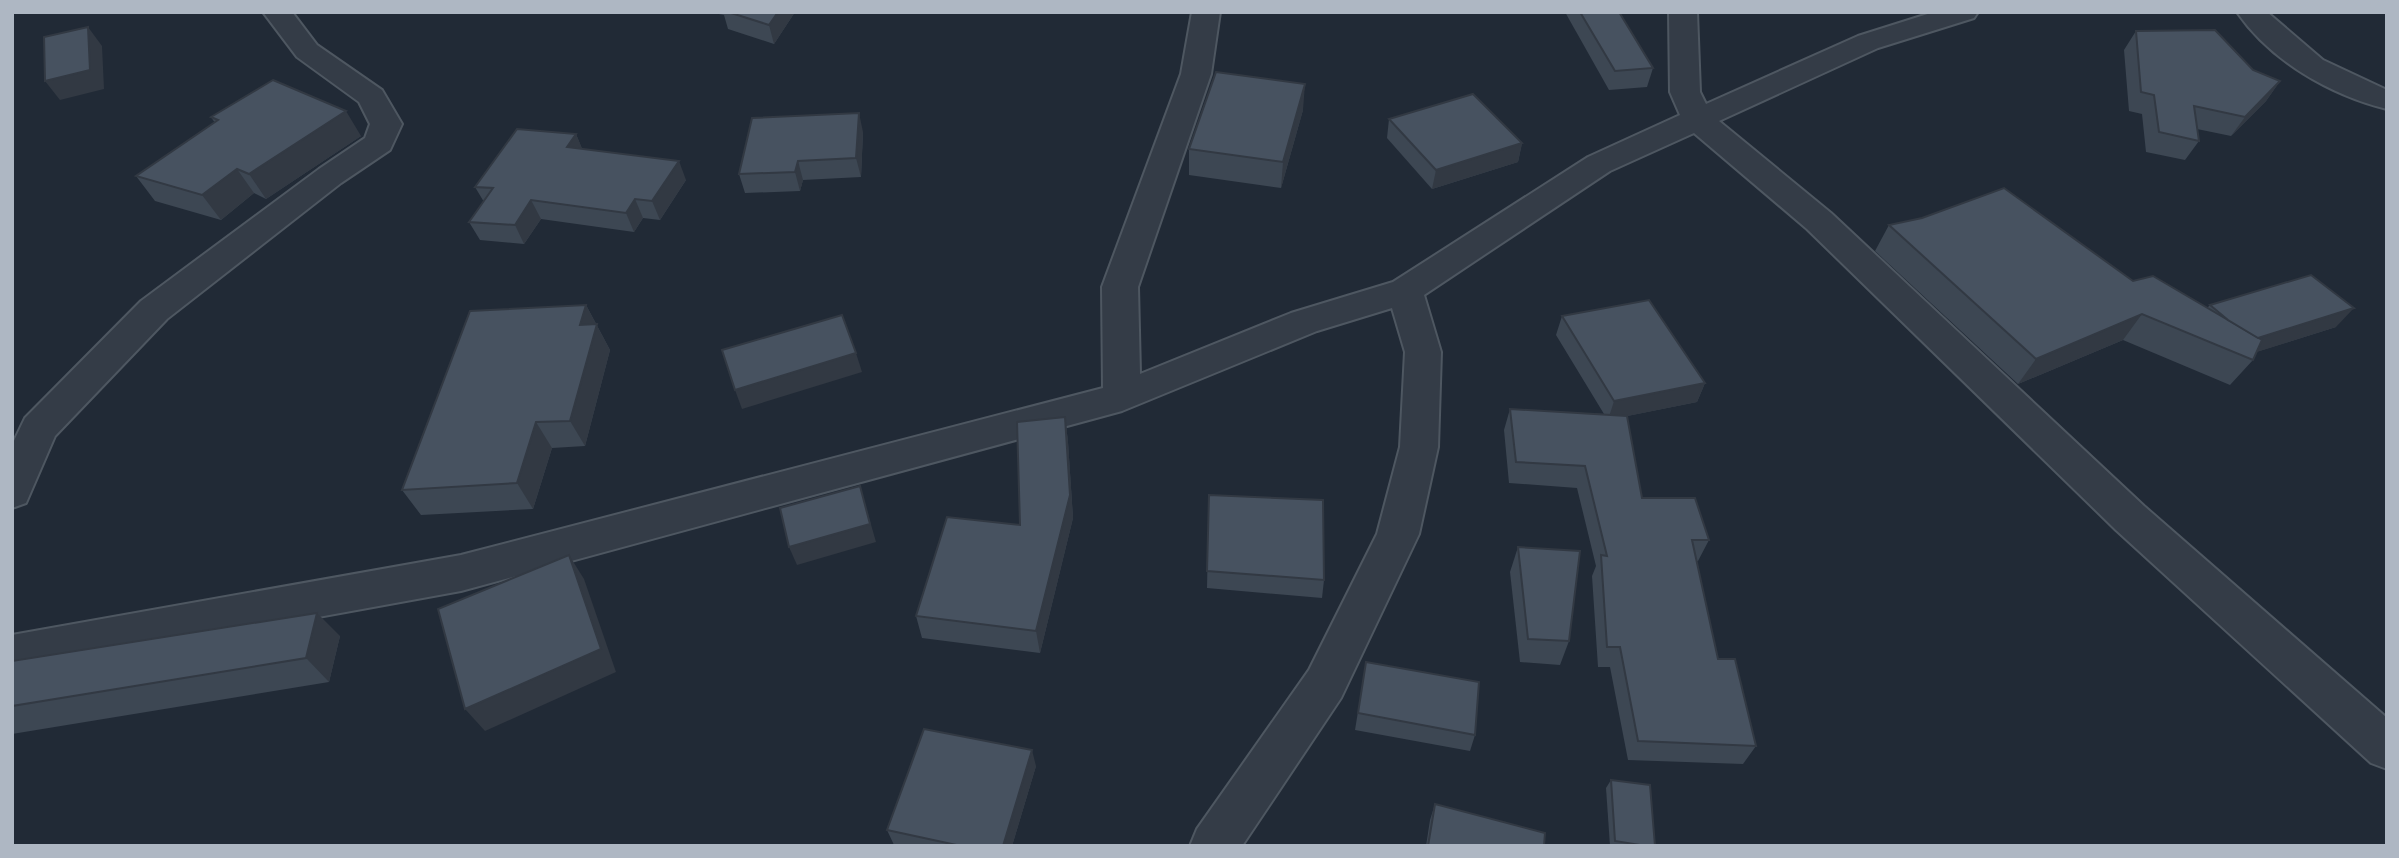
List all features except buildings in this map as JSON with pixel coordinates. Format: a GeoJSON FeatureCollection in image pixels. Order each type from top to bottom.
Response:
{"type":"FeatureCollection","features":[{"type":"Feature","properties":{"kind":"street"},"geometry":{"type":"LineString","coordinates":[[12,492],[39,428],[154,310],[330,176],[379,143],[386,124],[371,97],[307,51],[277,12]]}},
{"type":"Feature","properties":{"kind":"street"},"geometry":{"type":"LineString","coordinates":[[1122,397],[1120,287],[1196,74],[1206,12]]}},
{"type":"Feature","properties":{"kind":"street"},"geometry":{"type":"LineString","coordinates":[[1683,12],[1685,92],[1698,120],[1819,221],[2130,518],[2387,748]]}},
{"type":"Feature","properties":{"kind":"street"},"geometry":{"type":"LineString","coordinates":[[12,654],[461,573],[1122,397],[1304,321],[1405,291],[1599,164],[1868,42],[1964,12]]}},
{"type":"Feature","properties":{"kind":"street"},"geometry":{"type":"LineString","coordinates":[[2251,12],[2278,41],[2312,69],[2366,94],[2387,100]]}},
{"type":"Feature","properties":{"kind":"street"},"geometry":{"type":"LineString","coordinates":[[1214,846],[1325,684],[1398,534],[1419,447],[1423,352],[1405,291]]}}]}
